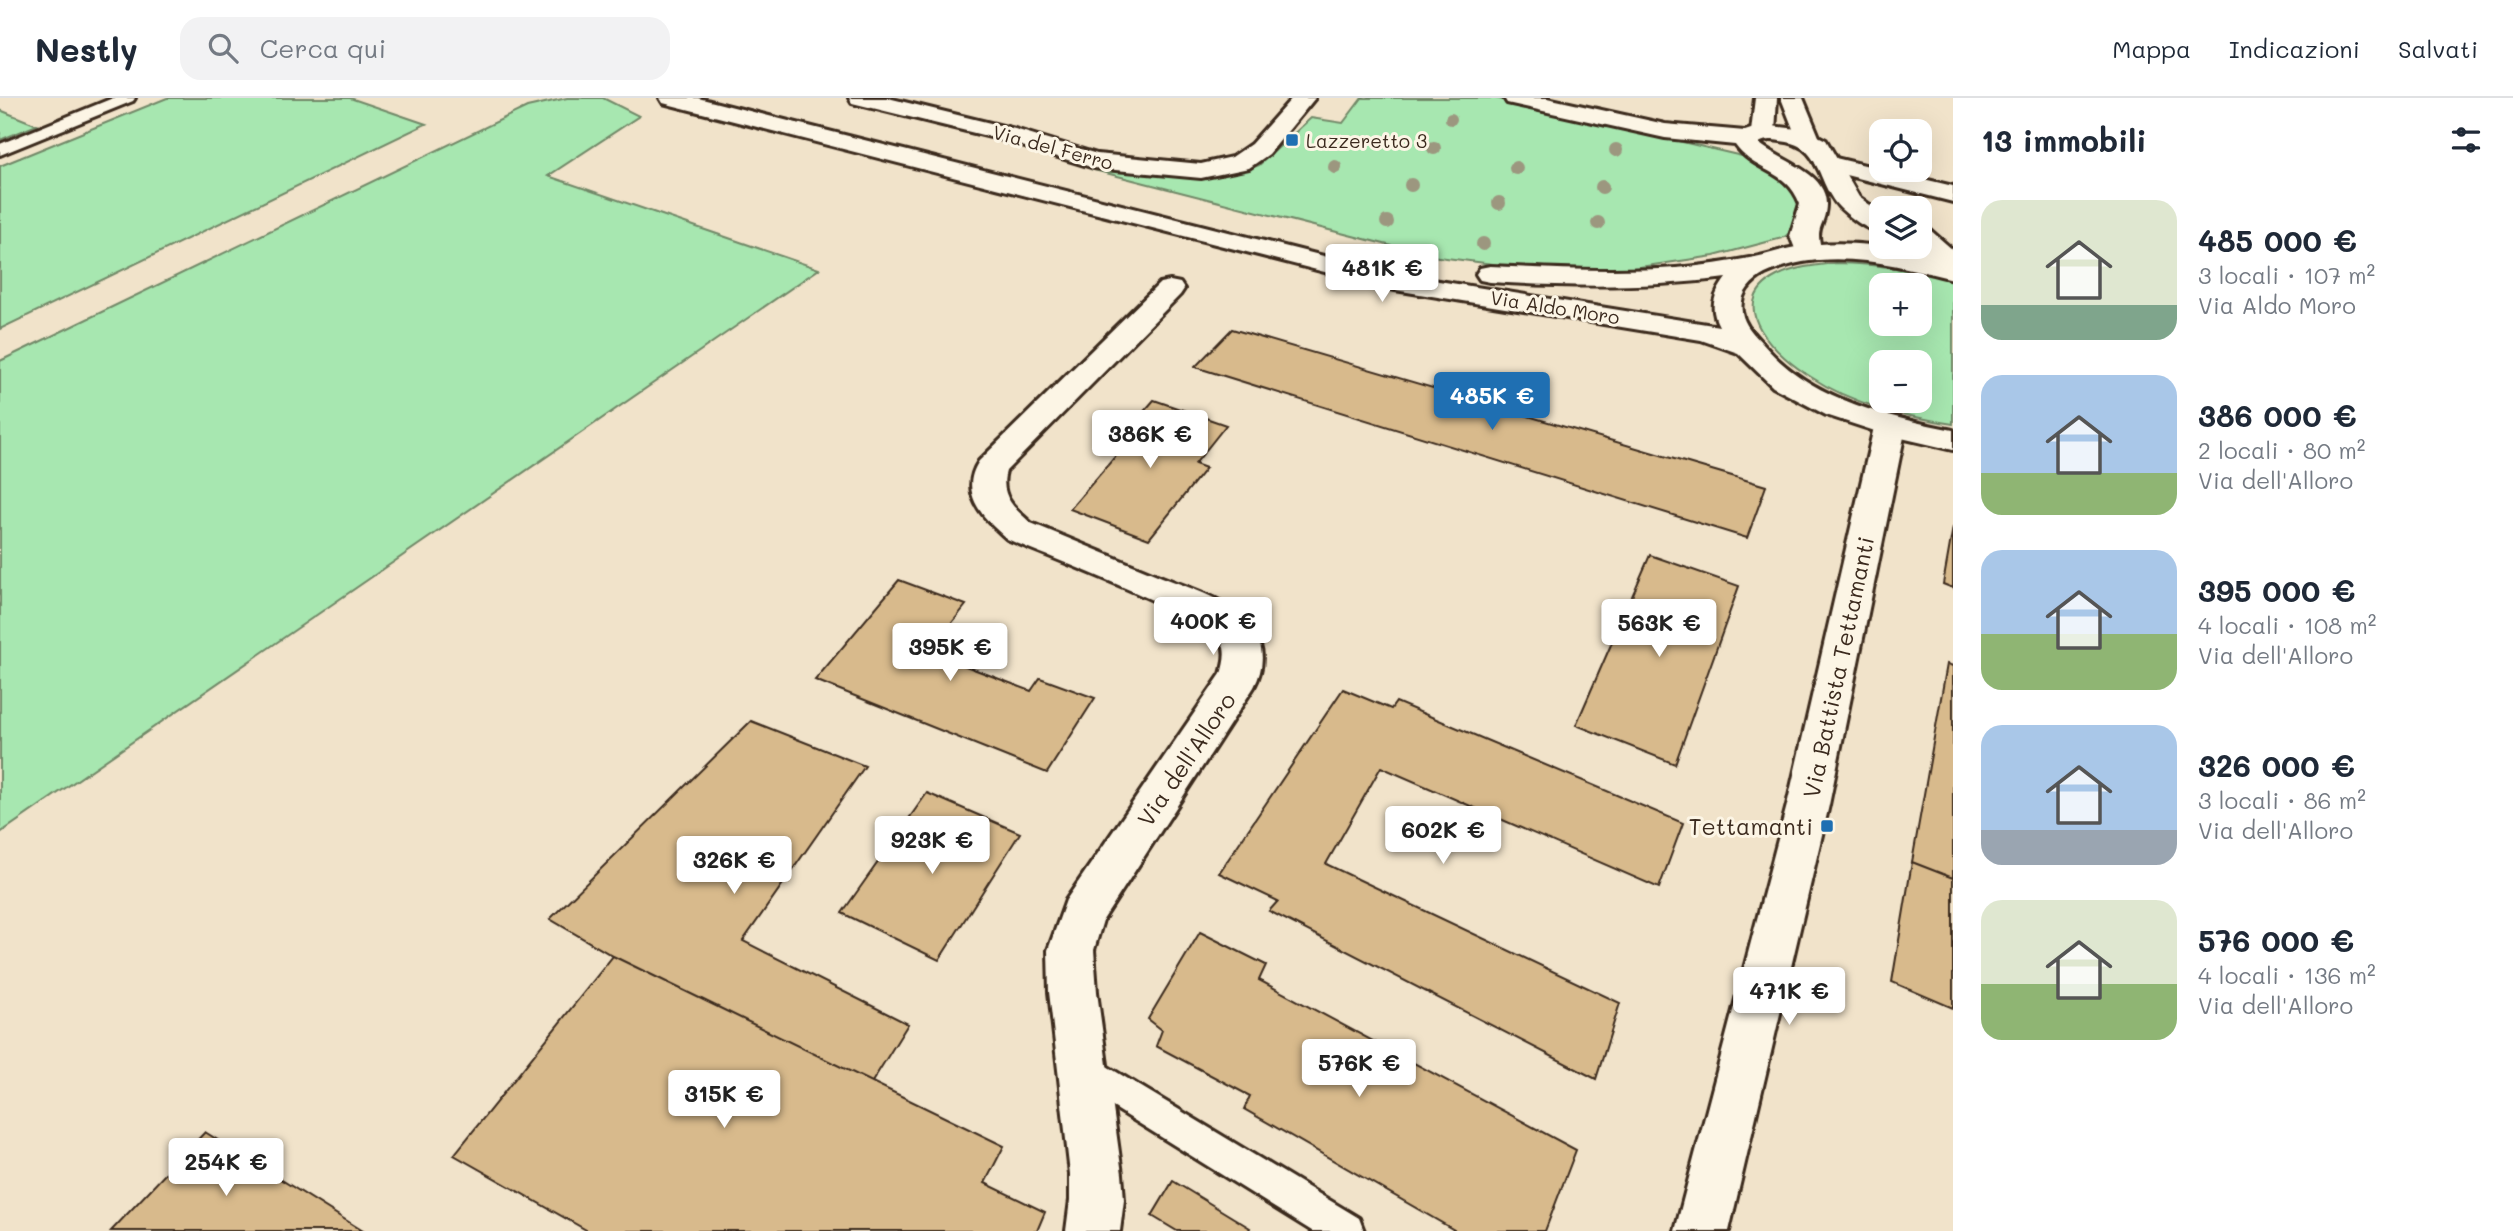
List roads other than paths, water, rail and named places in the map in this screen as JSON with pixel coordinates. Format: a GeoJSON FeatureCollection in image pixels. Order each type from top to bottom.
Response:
{"type":"FeatureCollection","features":[{"type":"Feature","properties":{"kind":"street","name":"Via Aldo Moro"},"geometry":{"type":"LineString","coordinates":[[671,98],[1395,282],[1707,332],[1747,346]]}},
{"type":"Feature","properties":{"kind":"street","name":"Via del Ferro"},"geometry":{"type":"LineString","coordinates":[[740,98],[1181,208]]}},
{"type":"Feature","properties":{"kind":"street","name":"Via del Ferro"},"geometry":{"type":"LineString","coordinates":[[860,98],[1007,134],[1094,161],[1201,171],[1240,163],[1260,149],[1304,98]]}},
{"type":"Feature","properties":{"kind":"street"},"geometry":{"type":"LineString","coordinates":[[1515,98],[1665,131],[1696,142],[1769,160]]}},
{"type":"Feature","properties":{"kind":"street"},"geometry":{"type":"LineString","coordinates":[[1766,98],[1756,136],[1746,143],[1748,147],[1801,181],[1813,204],[1803,236],[1809,253]]}},
{"type":"Feature","properties":{"kind":"street"},"geometry":{"type":"LineString","coordinates":[[1792,98],[1808,139]]}},
{"type":"Feature","properties":{"kind":"street"},"geometry":{"type":"LineString","coordinates":[[1665,131],[1756,136],[1789,133],[1808,139],[1817,145],[1849,202],[1869,216]]}},
{"type":"Feature","properties":{"kind":"street"},"geometry":{"type":"LineString","coordinates":[[1826,163],[1953,194]]}},
{"type":"Feature","properties":{"kind":"street","name":"Via Aldo Moro"},"geometry":{"type":"LineString","coordinates":[[1181,208],[1337,248],[1456,272],[1572,279],[1676,275],[1760,265],[1809,253],[1869,254],[1947,266]]}},
{"type":"Feature","properties":{"kind":"street"},"geometry":{"type":"LineString","coordinates":[[1932,213],[1953,210]]}},
{"type":"Feature","properties":{"kind":"street"},"geometry":{"type":"LineString","coordinates":[[1932,247],[1947,266]]}},
{"type":"Feature","properties":{"kind":"street","name":"Via Aldo Moro"},"geometry":{"type":"LineString","coordinates":[[1760,265],[1740,277],[1729,293],[1727,312],[1747,346],[1761,363],[1804,392],[1859,417],[1890,427],[1953,440]]}},
{"type":"Feature","properties":{"kind":"street","name":"Via dell'Alloro"},"geometry":{"type":"LineString","coordinates":[[1093,1231],[1097,1200],[1096,1174],[1072,978],[1071,950],[1075,933],[1082,914],[1240,677],[1246,662],[1241,642],[1228,621],[1019,531],[997,510],[988,496],[985,483],[991,468],[1170,289]]}},
{"type":"Feature","properties":{"kind":"street","name":"Via Battista Tettamanti"},"geometry":{"type":"LineString","coordinates":[[1702,1231],[1808,805],[1890,427]]}},
{"type":"Feature","properties":{"kind":"lane"},"geometry":{"type":"LineString","coordinates":[[0,150],[127,98]]}},
{"type":"Feature","properties":{"kind":"lane"},"geometry":{"type":"LineString","coordinates":[[1083,1070],[1346,1231]]}},
{"type":"Feature","properties":{"kind":"place","name":"Lazzeretto 3"},"geometry":{"type":"Point","coordinates":[1292,140]}},
{"type":"Feature","properties":{"kind":"place","name":"Tettamanti"},"geometry":{"type":"Point","coordinates":[1827,826]}}]}
